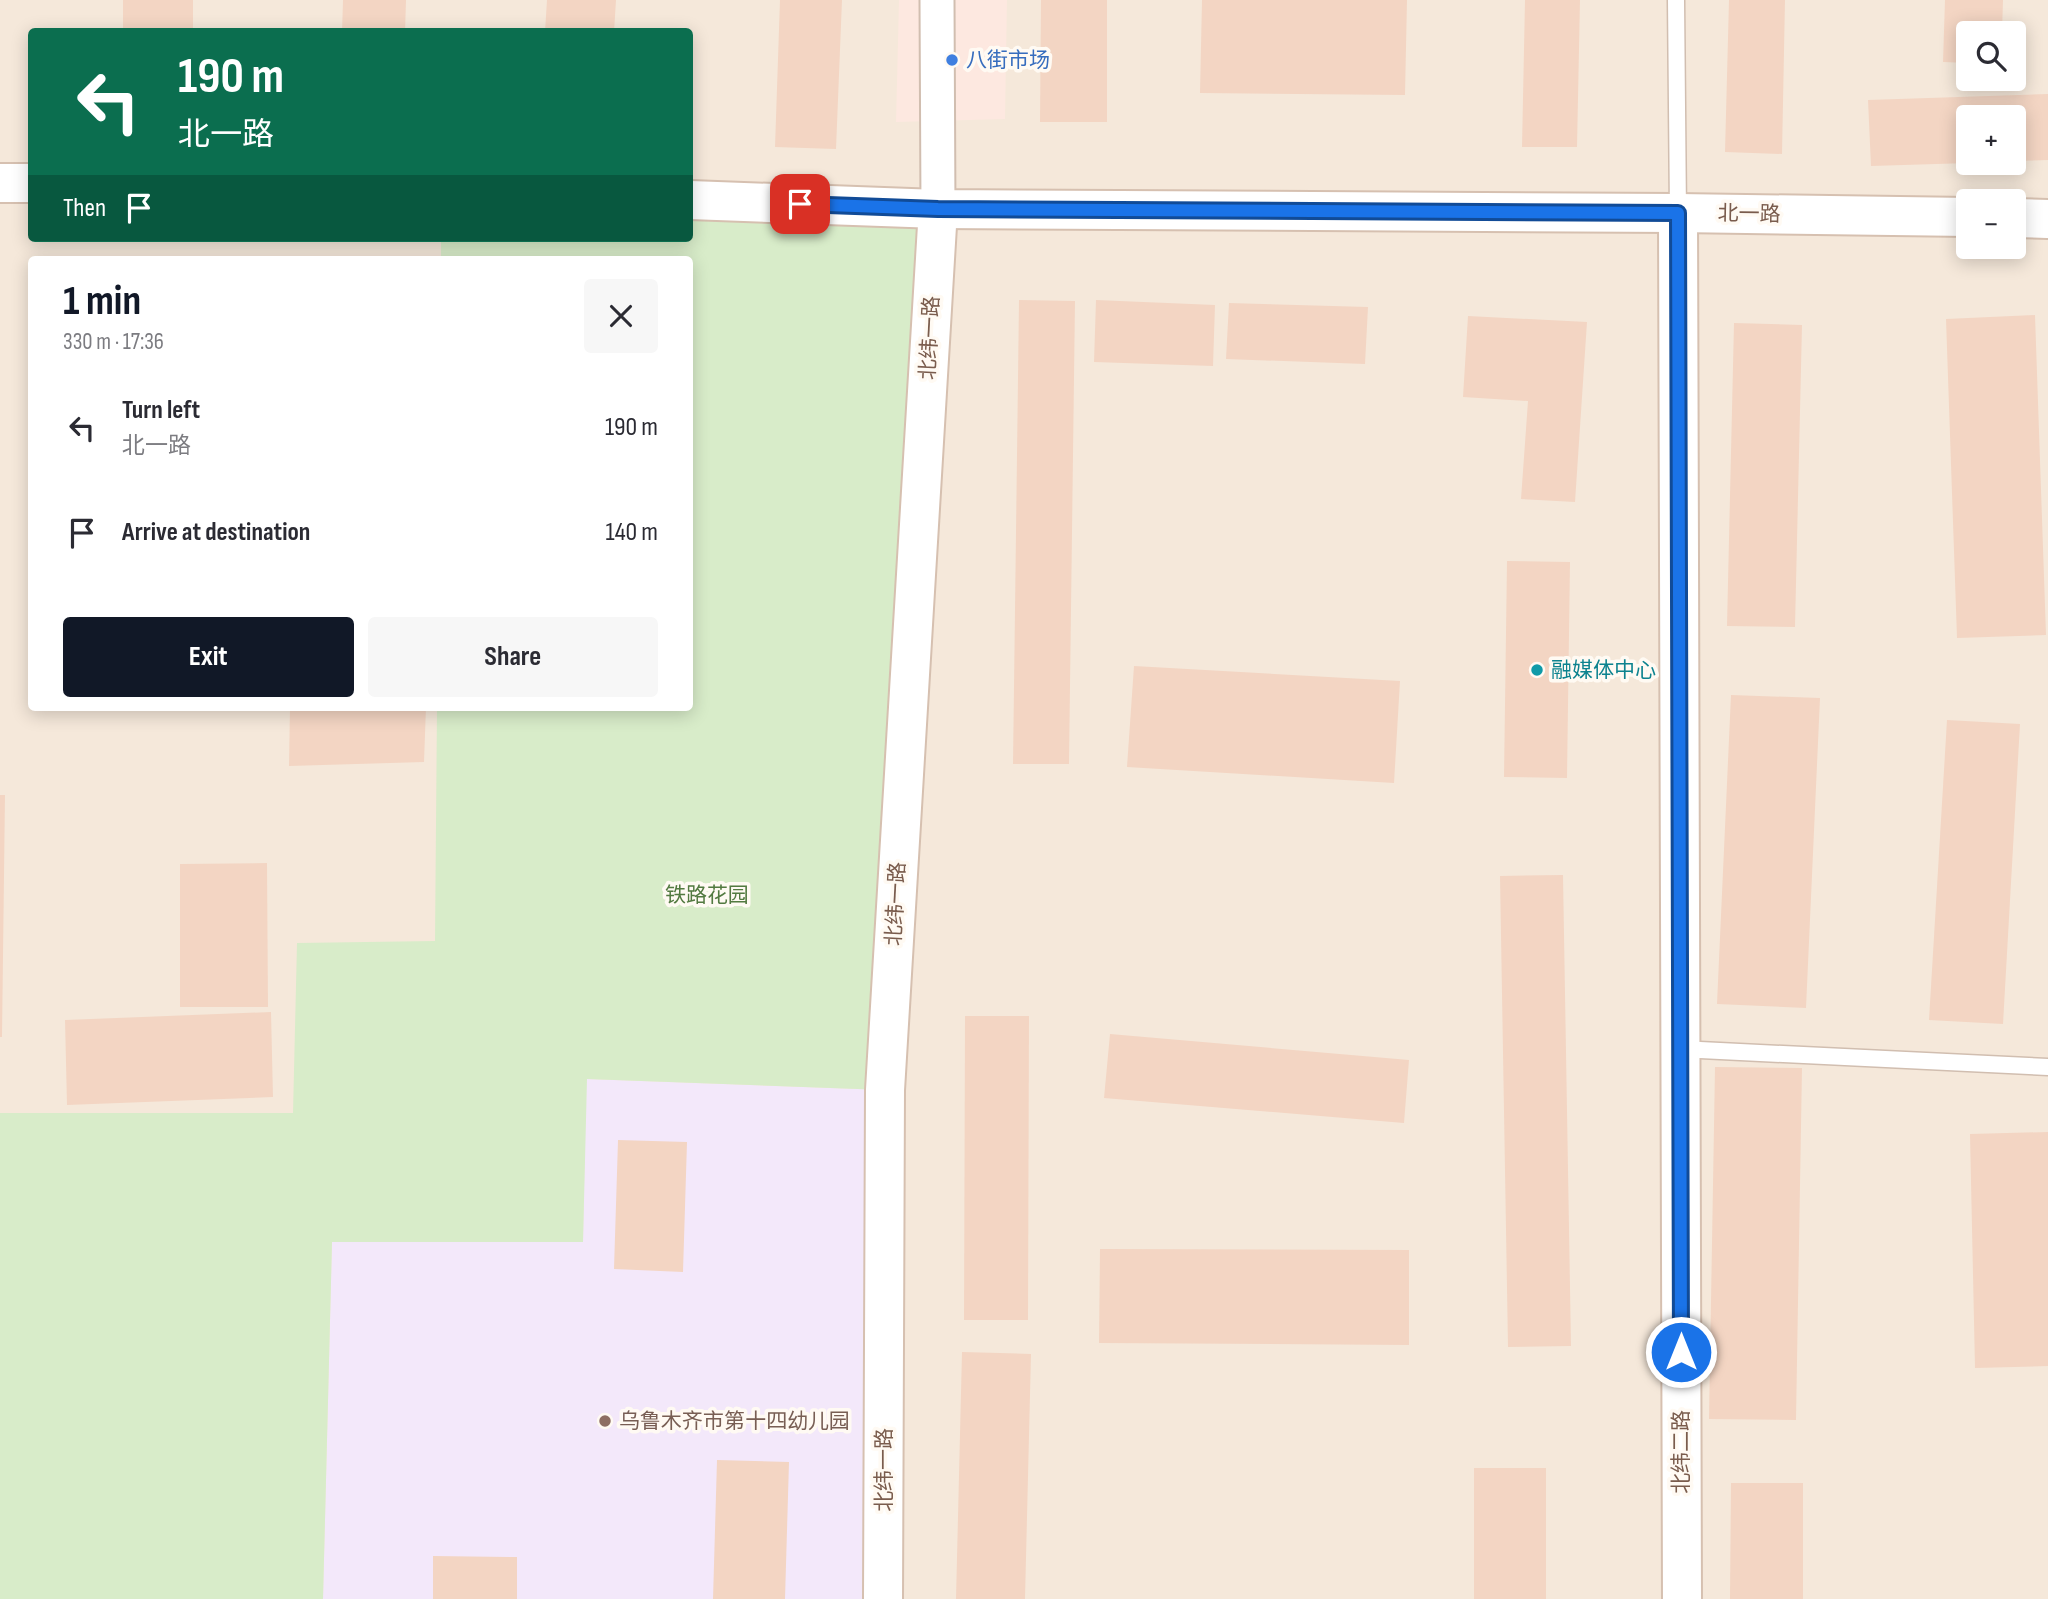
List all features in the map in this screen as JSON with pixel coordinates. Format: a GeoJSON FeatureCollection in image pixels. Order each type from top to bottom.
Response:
{"type":"FeatureCollection","features":[{"type":"Feature","properties":{"kind":"street"},"geometry":{"type":"LineString","coordinates":[[937,0],[938,209]]}},
{"type":"Feature","properties":{"kind":"street"},"geometry":{"type":"LineString","coordinates":[[0,183],[28,183]]}},
{"type":"Feature","properties":{"kind":"street","name":"北一路"},"geometry":{"type":"LineString","coordinates":[[693,200],[938,209],[1956,217]]}},
{"type":"Feature","properties":{"kind":"street","name":"北纬一路"},"geometry":{"type":"LineString","coordinates":[[883,1599],[885,1090],[938,209]]}},
{"type":"Feature","properties":{"kind":"street","name":"北纬二路"},"geometry":{"type":"LineString","coordinates":[[1678,213],[1682,1599]]}},
{"type":"Feature","properties":{"kind":"street"},"geometry":{"type":"LineString","coordinates":[[2026,218],[2048,219]]}},
{"type":"Feature","properties":{"kind":"lane"},"geometry":{"type":"LineString","coordinates":[[1676,0],[1678,213]]}},
{"type":"Feature","properties":{"kind":"lane"},"geometry":{"type":"LineString","coordinates":[[1680,1049],[2048,1067]]}},
{"type":"Feature","properties":{"kind":"shaded area"},"geometry":{"type":"Polygon","coordinates":[[[0,0],[2048,0],[2048,1599],[0,1599],[0,0]]]}},
{"type":"Feature","properties":{"kind":"shaded area","name":"八街市场"},"geometry":{"type":"Polygon","coordinates":[[[899,0],[1007,0],[1005,119],[896,122],[899,0]]]}},
{"type":"Feature","properties":{"kind":"shaded area","name":"乌鲁木齐市第十四幼儿园"},"geometry":{"type":"Polygon","coordinates":[[[586,1079],[885,1090],[883,1599],[323,1599],[332,1242],[583,1242],[586,1079]]]}},
{"type":"Feature","properties":{"kind":"green space","name":"铁路花园"},"geometry":{"type":"Polygon","coordinates":[[[693,200],[938,209],[885,1090],[587,1079],[583,1242],[332,1242],[323,1599],[0,1599],[0,1113],[293,1113],[297,943],[435,941],[437,711],[693,711],[693,256],[441,256],[441,242],[693,242],[693,200]]]}},
{"type":"Feature","properties":{"kind":"building"},"geometry":{"type":"Polygon","coordinates":[[[123,0],[193,0],[193,28],[123,28],[123,0]]]}},
{"type":"Feature","properties":{"kind":"building"},"geometry":{"type":"Polygon","coordinates":[[[343,0],[406,0],[405,28],[342,28],[343,0]]]}},
{"type":"Feature","properties":{"kind":"building"},"geometry":{"type":"Polygon","coordinates":[[[547,0],[616,0],[614,28],[545,28],[547,0]]]}},
{"type":"Feature","properties":{"kind":"building"},"geometry":{"type":"Polygon","coordinates":[[[780,0],[842,0],[836,149],[775,147],[780,0]]]}},
{"type":"Feature","properties":{"kind":"building"},"geometry":{"type":"Polygon","coordinates":[[[1041,0],[1107,0],[1107,122],[1040,122],[1041,0]]]}},
{"type":"Feature","properties":{"kind":"building"},"geometry":{"type":"Polygon","coordinates":[[[1202,0],[1407,0],[1405,95],[1200,93],[1202,0]]]}},
{"type":"Feature","properties":{"kind":"building"},"geometry":{"type":"Polygon","coordinates":[[[1525,0],[1580,0],[1577,147],[1522,147],[1525,0]]]}},
{"type":"Feature","properties":{"kind":"building"},"geometry":{"type":"Polygon","coordinates":[[[1729,0],[1785,0],[1782,154],[1725,152],[1729,0]]]}},
{"type":"Feature","properties":{"kind":"building"},"geometry":{"type":"Polygon","coordinates":[[[1945,0],[2003,0],[2002,21],[1956,21],[1956,62],[1943,62],[1945,0]]]}},
{"type":"Feature","properties":{"kind":"building"},"geometry":{"type":"Polygon","coordinates":[[[2048,94],[2048,160],[2026,161],[2026,105],[1956,105],[1956,163],[1871,166],[1868,100],[2048,94]]]}},
{"type":"Feature","properties":{"kind":"building"},"geometry":{"type":"Polygon","coordinates":[[[1019,300],[1075,301],[1069,764],[1013,764],[1019,300]]]}},
{"type":"Feature","properties":{"kind":"building"},"geometry":{"type":"Polygon","coordinates":[[[1096,300],[1215,305],[1213,366],[1094,362],[1096,300]]]}},
{"type":"Feature","properties":{"kind":"building"},"geometry":{"type":"Polygon","coordinates":[[[1229,303],[1368,307],[1365,364],[1226,359],[1229,303]]]}},
{"type":"Feature","properties":{"kind":"building"},"geometry":{"type":"Polygon","coordinates":[[[2035,315],[2046,635],[1957,638],[1946,319],[2035,315]]]}},
{"type":"Feature","properties":{"kind":"building"},"geometry":{"type":"Polygon","coordinates":[[[1468,316],[1587,322],[1575,502],[1521,499],[1528,401],[1463,397],[1468,316]]]}},
{"type":"Feature","properties":{"kind":"building"},"geometry":{"type":"Polygon","coordinates":[[[1734,323],[1802,325],[1795,627],[1727,626],[1734,323]]]}},
{"type":"Feature","properties":{"kind":"building","name":"融媒体中心"},"geometry":{"type":"Polygon","coordinates":[[[1507,561],[1570,562],[1567,778],[1504,777],[1507,561]]]}},
{"type":"Feature","properties":{"kind":"building"},"geometry":{"type":"Polygon","coordinates":[[[1134,666],[1400,681],[1394,783],[1127,767],[1134,666]]]}},
{"type":"Feature","properties":{"kind":"building"},"geometry":{"type":"Polygon","coordinates":[[[1731,695],[1820,698],[1806,1008],[1717,1004],[1731,695]]]}},
{"type":"Feature","properties":{"kind":"building"},"geometry":{"type":"Polygon","coordinates":[[[290,711],[426,711],[424,762],[289,766],[290,711]]]}},
{"type":"Feature","properties":{"kind":"building"},"geometry":{"type":"Polygon","coordinates":[[[1947,720],[2020,724],[2003,1024],[1929,1020],[1947,720]]]}},
{"type":"Feature","properties":{"kind":"building"},"geometry":{"type":"Polygon","coordinates":[[[0,795],[5,795],[2,1037],[0,1037],[0,795]]]}},
{"type":"Feature","properties":{"kind":"building"},"geometry":{"type":"Polygon","coordinates":[[[267,863],[268,1007],[180,1007],[180,864],[267,863]]]}},
{"type":"Feature","properties":{"kind":"building"},"geometry":{"type":"Polygon","coordinates":[[[1563,875],[1571,1346],[1508,1347],[1500,876],[1563,875]]]}},
{"type":"Feature","properties":{"kind":"building"},"geometry":{"type":"Polygon","coordinates":[[[271,1012],[273,1097],[67,1105],[65,1020],[271,1012]]]}},
{"type":"Feature","properties":{"kind":"building"},"geometry":{"type":"Polygon","coordinates":[[[965,1016],[1029,1016],[1028,1320],[964,1320],[965,1016]]]}},
{"type":"Feature","properties":{"kind":"building"},"geometry":{"type":"Polygon","coordinates":[[[1110,1034],[1409,1060],[1404,1123],[1104,1098],[1110,1034]]]}},
{"type":"Feature","properties":{"kind":"building"},"geometry":{"type":"Polygon","coordinates":[[[1715,1067],[1802,1068],[1796,1420],[1709,1419],[1715,1067]]]}},
{"type":"Feature","properties":{"kind":"building"},"geometry":{"type":"Polygon","coordinates":[[[2048,1132],[2048,1366],[1975,1368],[1970,1134],[2048,1132]]]}},
{"type":"Feature","properties":{"kind":"building"},"geometry":{"type":"Polygon","coordinates":[[[618,1140],[687,1142],[683,1272],[614,1269],[618,1140]]]}},
{"type":"Feature","properties":{"kind":"building"},"geometry":{"type":"Polygon","coordinates":[[[1100,1249],[1409,1250],[1409,1345],[1099,1343],[1100,1249]]]}},
{"type":"Feature","properties":{"kind":"building"},"geometry":{"type":"Polygon","coordinates":[[[962,1352],[1031,1354],[1025,1599],[956,1599],[962,1352]]]}},
{"type":"Feature","properties":{"kind":"building"},"geometry":{"type":"Polygon","coordinates":[[[717,1460],[789,1462],[785,1599],[713,1599],[717,1460]]]}},
{"type":"Feature","properties":{"kind":"building"},"geometry":{"type":"Polygon","coordinates":[[[1474,1468],[1546,1468],[1546,1599],[1474,1599],[1474,1468]]]}},
{"type":"Feature","properties":{"kind":"building"},"geometry":{"type":"Polygon","coordinates":[[[1731,1483],[1803,1483],[1803,1599],[1730,1599],[1731,1483]]]}},
{"type":"Feature","properties":{"kind":"building"},"geometry":{"type":"Polygon","coordinates":[[[433,1556],[517,1557],[517,1599],[433,1599],[433,1556]]]}},
{"type":"Feature","properties":{"kind":"place","name":"八街市场"},"geometry":{"type":"Point","coordinates":[952,60]}},
{"type":"Feature","properties":{"kind":"place","name":"融媒体中心"},"geometry":{"type":"Point","coordinates":[1537,670]}},
{"type":"Feature","properties":{"kind":"place","name":"乌鲁木齐市第十四幼儿园"},"geometry":{"type":"Point","coordinates":[605,1421]}},
{"type":"Feature","properties":{"kind":"route"},"geometry":{"type":"LineString","coordinates":[[800,204],[938,209],[1678,213],[1681,1352]]}}]}
